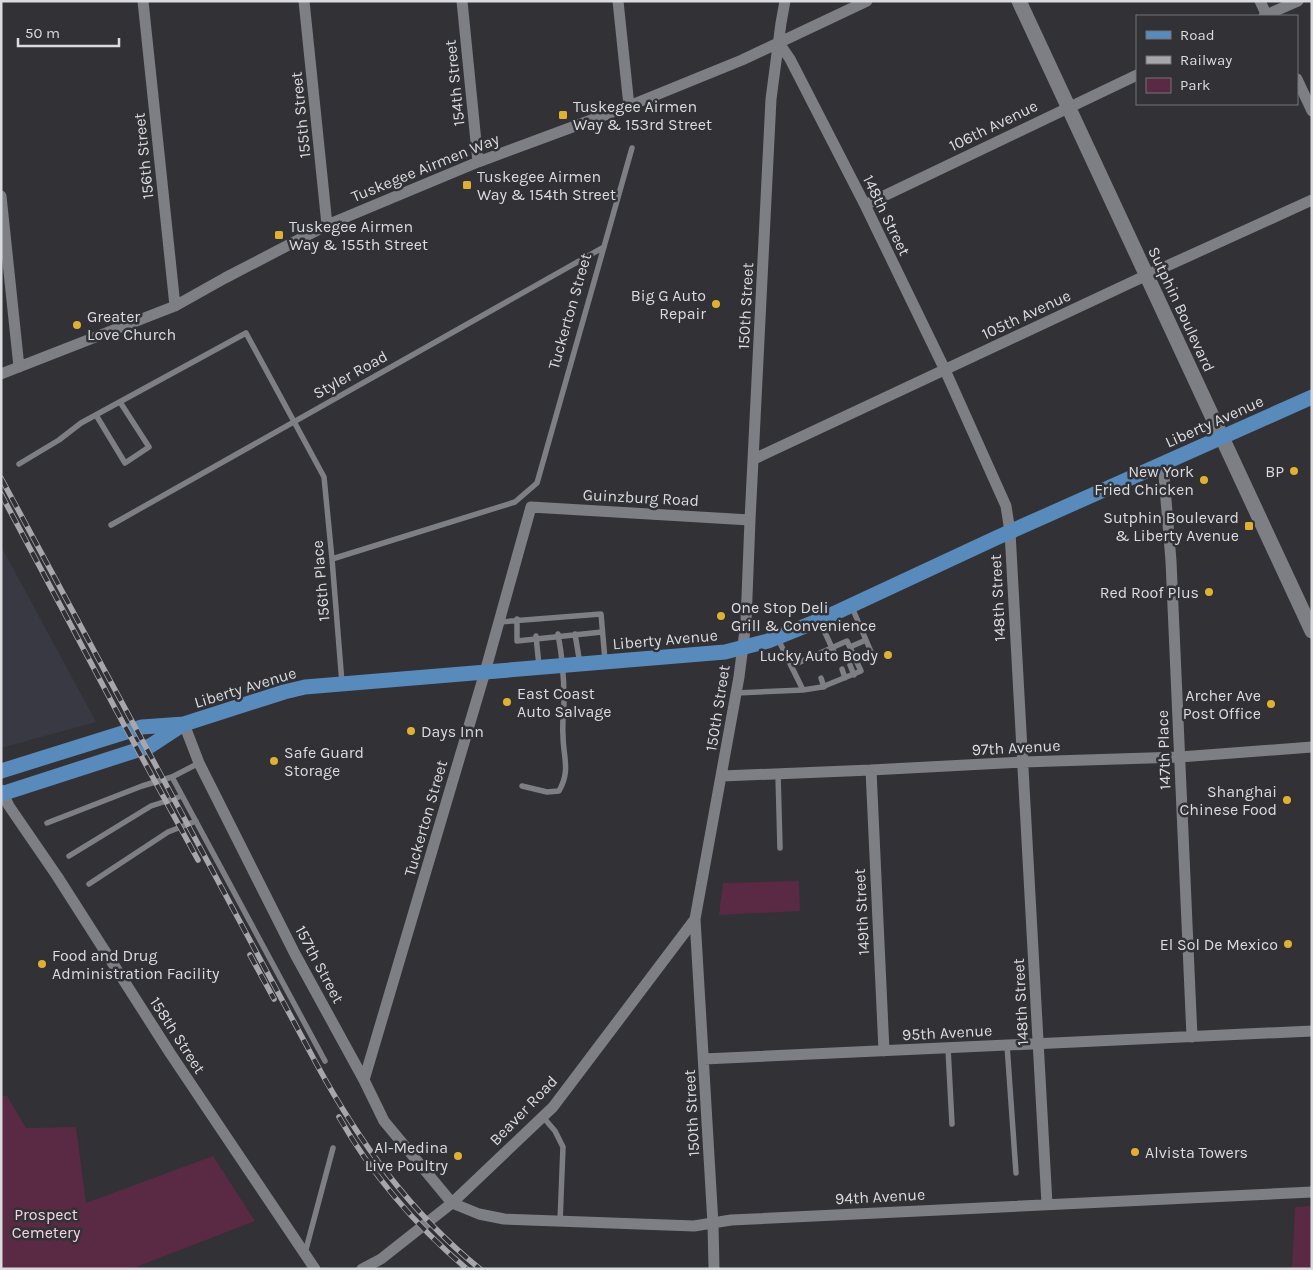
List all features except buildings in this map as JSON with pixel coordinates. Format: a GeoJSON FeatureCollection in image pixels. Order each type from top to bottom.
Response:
{"type":"FeatureCollection","features":[{"type":"Feature","properties":{"kind":"main road","name":"Sutphin Boulevard"},"geometry":{"type":"LineString","coordinates":[[1019,1],[1312,632]]}},
{"type":"Feature","properties":{"kind":"main road","name":"Liberty Avenue"},"geometry":{"type":"LineString","coordinates":[[1,771],[142,727],[184,724],[294,689],[342,683],[725,652],[762,643],[820,620],[1163,462],[1311,398]]}},
{"type":"Feature","properties":{"kind":"main road","name":"Liberty Avenue"},"geometry":{"type":"LineString","coordinates":[[2,793],[150,746],[184,724]]}},
{"type":"Feature","properties":{"kind":"street","name":"156th Street"},"geometry":{"type":"LineString","coordinates":[[143,1],[174,306]]}},
{"type":"Feature","properties":{"kind":"street","name":"155th Street"},"geometry":{"type":"LineString","coordinates":[[304,1],[327,225]]}},
{"type":"Feature","properties":{"kind":"street","name":"154th Street"},"geometry":{"type":"LineString","coordinates":[[462,1],[478,162]]}},
{"type":"Feature","properties":{"kind":"street"},"geometry":{"type":"LineString","coordinates":[[618,1],[629,106]]}},
{"type":"Feature","properties":{"kind":"street","name":"150th Street"},"geometry":{"type":"LineString","coordinates":[[714,1269],[695,919],[722,776],[746,622],[771,99],[785,1]]}},
{"type":"Feature","properties":{"kind":"street","name":"Tuskegee Airmen Way"},"geometry":{"type":"LineString","coordinates":[[1,374],[174,306],[327,225],[478,162],[629,106],[751,56],[867,1]]}},
{"type":"Feature","properties":{"kind":"street"},"geometry":{"type":"LineString","coordinates":[[1260,1],[1266,15]]}},
{"type":"Feature","properties":{"kind":"street"},"geometry":{"type":"LineString","coordinates":[[1268,15],[1298,1]]}},
{"type":"Feature","properties":{"kind":"street","name":"148th Street"},"geometry":{"type":"LineString","coordinates":[[779,43],[790,59],[945,370],[1006,506],[1010,532],[1047,1204]]}},
{"type":"Feature","properties":{"kind":"street","name":"106th Avenue"},"geometry":{"type":"LineString","coordinates":[[864,205],[1136,75]]}},
{"type":"Feature","properties":{"kind":"street"},"geometry":{"type":"LineString","coordinates":[[1298,81],[1312,111]]}},
{"type":"Feature","properties":{"kind":"street"},"geometry":{"type":"LineString","coordinates":[[1,196],[19,368]]}},
{"type":"Feature","properties":{"kind":"street","name":"105th Avenue"},"geometry":{"type":"LineString","coordinates":[[754,459],[1312,200]]}},
{"type":"Feature","properties":{"kind":"street","name":"147th Place"},"geometry":{"type":"LineString","coordinates":[[1163,462],[1172,561],[1192,1036]]}},
{"type":"Feature","properties":{"kind":"street","name":"Guinzburg Road"},"geometry":{"type":"LineString","coordinates":[[531,507],[750,520]]}},
{"type":"Feature","properties":{"kind":"street","name":"Tuckerton Street"},"geometry":{"type":"LineString","coordinates":[[364,1080],[485,672],[531,507]]}},
{"type":"Feature","properties":{"kind":"street","name":"157th Street"},"geometry":{"type":"LineString","coordinates":[[184,724],[199,763],[295,954],[364,1080],[384,1121],[452,1203]]}},
{"type":"Feature","properties":{"kind":"street","name":"97th Avenue"},"geometry":{"type":"LineString","coordinates":[[722,776],[1023,762],[1180,757],[1312,747]]}},
{"type":"Feature","properties":{"kind":"street","name":"149th Street"},"geometry":{"type":"LineString","coordinates":[[871,770],[884,1052]]}},
{"type":"Feature","properties":{"kind":"street","name":"158th Street"},"geometry":{"type":"LineString","coordinates":[[2,793],[170,1053],[315,1269]]}},
{"type":"Feature","properties":{"kind":"street","name":"Beaver Road"},"geometry":{"type":"LineString","coordinates":[[362,1269],[381,1259],[452,1203],[543,1117],[559,1099],[695,919]]}},
{"type":"Feature","properties":{"kind":"street","name":"95th Avenue"},"geometry":{"type":"LineString","coordinates":[[704,1059],[1312,1031]]}},
{"type":"Feature","properties":{"kind":"street","name":"94th Avenue"},"geometry":{"type":"LineString","coordinates":[[452,1203],[479,1214],[504,1219],[694,1226],[731,1220],[1312,1192]]}},
{"type":"Feature","properties":{"kind":"lane","name":"Tuckerton Street"},"geometry":{"type":"LineString","coordinates":[[332,559],[515,502],[537,484],[632,148]]}},
{"type":"Feature","properties":{"kind":"lane","name":"Styler Road"},"geometry":{"type":"LineString","coordinates":[[111,525],[604,247]]}},
{"type":"Feature","properties":{"kind":"lane"},"geometry":{"type":"LineString","coordinates":[[19,464],[96,415],[246,333],[294,422]]}},
{"type":"Feature","properties":{"kind":"lane"},"geometry":{"type":"LineString","coordinates":[[96,415],[125,463],[148,447],[120,402]]}},
{"type":"Feature","properties":{"kind":"lane","name":"156th Place"},"geometry":{"type":"LineString","coordinates":[[294,422],[324,477],[342,683]]}},
{"type":"Feature","properties":{"kind":"lane"},"geometry":{"type":"LineString","coordinates":[[851,605],[872,654]]}},
{"type":"Feature","properties":{"kind":"lane"},"geometry":{"type":"LineString","coordinates":[[499,622],[555,620],[601,614],[605,662]]}},
{"type":"Feature","properties":{"kind":"lane"},"geometry":{"type":"LineString","coordinates":[[516,620],[517,641],[536,637],[602,632]]}},
{"type":"Feature","properties":{"kind":"lane"},"geometry":{"type":"LineString","coordinates":[[820,620],[833,650]]}},
{"type":"Feature","properties":{"kind":"lane"},"geometry":{"type":"LineString","coordinates":[[575,634],[580,664]]}},
{"type":"Feature","properties":{"kind":"lane"},"geometry":{"type":"LineString","coordinates":[[522,786],[547,792],[559,791],[565,780],[566,760],[562,736],[562,665],[558,635]]}},
{"type":"Feature","properties":{"kind":"lane"},"geometry":{"type":"LineString","coordinates":[[536,637],[540,667]]}},
{"type":"Feature","properties":{"kind":"lane"},"geometry":{"type":"LineString","coordinates":[[777,637],[803,690]]}},
{"type":"Feature","properties":{"kind":"lane"},"geometry":{"type":"LineString","coordinates":[[850,647],[866,640]]}},
{"type":"Feature","properties":{"kind":"lane"},"geometry":{"type":"LineString","coordinates":[[736,693],[803,690],[813,685],[824,687],[861,671],[847,641],[841,646],[803,664],[792,666]]}},
{"type":"Feature","properties":{"kind":"lane"},"geometry":{"type":"LineString","coordinates":[[850,665],[854,674]]}},
{"type":"Feature","properties":{"kind":"lane"},"geometry":{"type":"LineString","coordinates":[[842,669],[846,678]]}},
{"type":"Feature","properties":{"kind":"lane"},"geometry":{"type":"LineString","coordinates":[[821,678],[824,687]]}},
{"type":"Feature","properties":{"kind":"lane"},"geometry":{"type":"LineString","coordinates":[[47,823],[142,786],[172,777],[199,763]]}},
{"type":"Feature","properties":{"kind":"lane"},"geometry":{"type":"LineString","coordinates":[[778,774],[780,848]]}},
{"type":"Feature","properties":{"kind":"lane"},"geometry":{"type":"LineString","coordinates":[[172,777],[326,1061]]}},
{"type":"Feature","properties":{"kind":"lane"},"geometry":{"type":"LineString","coordinates":[[69,856],[151,806],[182,796]]}},
{"type":"Feature","properties":{"kind":"lane"},"geometry":{"type":"LineString","coordinates":[[89,884],[168,832],[196,821]]}},
{"type":"Feature","properties":{"kind":"lane"},"geometry":{"type":"LineString","coordinates":[[1007,1045],[1016,1173]]}},
{"type":"Feature","properties":{"kind":"lane"},"geometry":{"type":"LineString","coordinates":[[948,1048],[952,1124]]}},
{"type":"Feature","properties":{"kind":"lane"},"geometry":{"type":"LineString","coordinates":[[543,1117],[555,1131],[563,1147],[560,1222]]}},
{"type":"Feature","properties":{"kind":"lane"},"geometry":{"type":"LineString","coordinates":[[305,1253],[333,1148]]}},
{"type":"Feature","properties":{"kind":"shaded area"},"geometry":{"type":"Polygon","coordinates":[[[1,546],[96,722],[1,748],[1,546]]]}},
{"type":"Feature","properties":{"kind":"green space"},"geometry":{"type":"Polygon","coordinates":[[[799,881],[800,911],[719,915],[723,883],[799,881]]]}},
{"type":"Feature","properties":{"kind":"green space","name":"Prospect Cemetery"},"geometry":{"type":"Polygon","coordinates":[[[1,1096],[7,1096],[26,1128],[76,1127],[86,1203],[213,1156],[255,1221],[131,1269],[1,1269],[1,1096]]]}},
{"type":"Feature","properties":{"kind":"green space"},"geometry":{"type":"Polygon","coordinates":[[[1312,1206],[1312,1268],[1292,1268],[1295,1207],[1312,1206]]]}},
{"type":"Feature","properties":{"kind":"railway"},"geometry":{"type":"LineString","coordinates":[[1,478],[333,1092],[368,1148],[409,1200],[431,1224],[480,1269]]}},
{"type":"Feature","properties":{"kind":"railway"},"geometry":{"type":"LineString","coordinates":[[1,494],[198,860]]}},
{"type":"Feature","properties":{"kind":"railway"},"geometry":{"type":"LineString","coordinates":[[250,955],[274,999]]}},
{"type":"Feature","properties":{"kind":"railway"},"geometry":{"type":"LineString","coordinates":[[339,1117],[366,1159],[396,1199],[448,1253],[467,1269]]}},
{"type":"Feature","properties":{"kind":"place","name":"Tuskegee Airmen Way & 153rd Street"},"geometry":{"type":"Point","coordinates":[563,115]}},
{"type":"Feature","properties":{"kind":"place","name":"Tuskegee Airmen Way & 154th Street"},"geometry":{"type":"Point","coordinates":[467,185]}},
{"type":"Feature","properties":{"kind":"place","name":"Tuskegee Airmen Way & 155th Street"},"geometry":{"type":"Point","coordinates":[279,235]}},
{"type":"Feature","properties":{"kind":"place","name":"Big G Auto Repair"},"geometry":{"type":"Point","coordinates":[716,304]}},
{"type":"Feature","properties":{"kind":"place","name":"Greater Love Church"},"geometry":{"type":"Point","coordinates":[77,325]}},
{"type":"Feature","properties":{"kind":"place","name":"BP"},"geometry":{"type":"Point","coordinates":[1294,471]}},
{"type":"Feature","properties":{"kind":"place","name":"New York Fried Chicken"},"geometry":{"type":"Point","coordinates":[1204,480]}},
{"type":"Feature","properties":{"kind":"place","name":"Sutphin Boulevard & Liberty Avenue"},"geometry":{"type":"Point","coordinates":[1249,526]}},
{"type":"Feature","properties":{"kind":"place","name":"Red Roof Plus"},"geometry":{"type":"Point","coordinates":[1209,592]}},
{"type":"Feature","properties":{"kind":"place","name":"One Stop Deli Grill & Convenience"},"geometry":{"type":"Point","coordinates":[721,616]}},
{"type":"Feature","properties":{"kind":"place","name":"Lucky Auto Body"},"geometry":{"type":"Point","coordinates":[888,655]}},
{"type":"Feature","properties":{"kind":"place","name":"East Coast Auto Salvage"},"geometry":{"type":"Point","coordinates":[507,702]}},
{"type":"Feature","properties":{"kind":"place","name":"Archer Ave Post Office"},"geometry":{"type":"Point","coordinates":[1271,704]}},
{"type":"Feature","properties":{"kind":"place","name":"Days Inn"},"geometry":{"type":"Point","coordinates":[411,731]}},
{"type":"Feature","properties":{"kind":"place","name":"Safe Guard Storage"},"geometry":{"type":"Point","coordinates":[274,761]}},
{"type":"Feature","properties":{"kind":"place","name":"Shanghai Chinese Food"},"geometry":{"type":"Point","coordinates":[1287,800]}},
{"type":"Feature","properties":{"kind":"place","name":"El Sol De Mexico"},"geometry":{"type":"Point","coordinates":[1288,944]}},
{"type":"Feature","properties":{"kind":"place","name":"Food and Drug Administration Facility"},"geometry":{"type":"Point","coordinates":[42,964]}},
{"type":"Feature","properties":{"kind":"place","name":"Alvista Towers"},"geometry":{"type":"Point","coordinates":[1135,1152]}},
{"type":"Feature","properties":{"kind":"place","name":"Al-Medina Live Poultry"},"geometry":{"type":"Point","coordinates":[458,1156]}}]}
